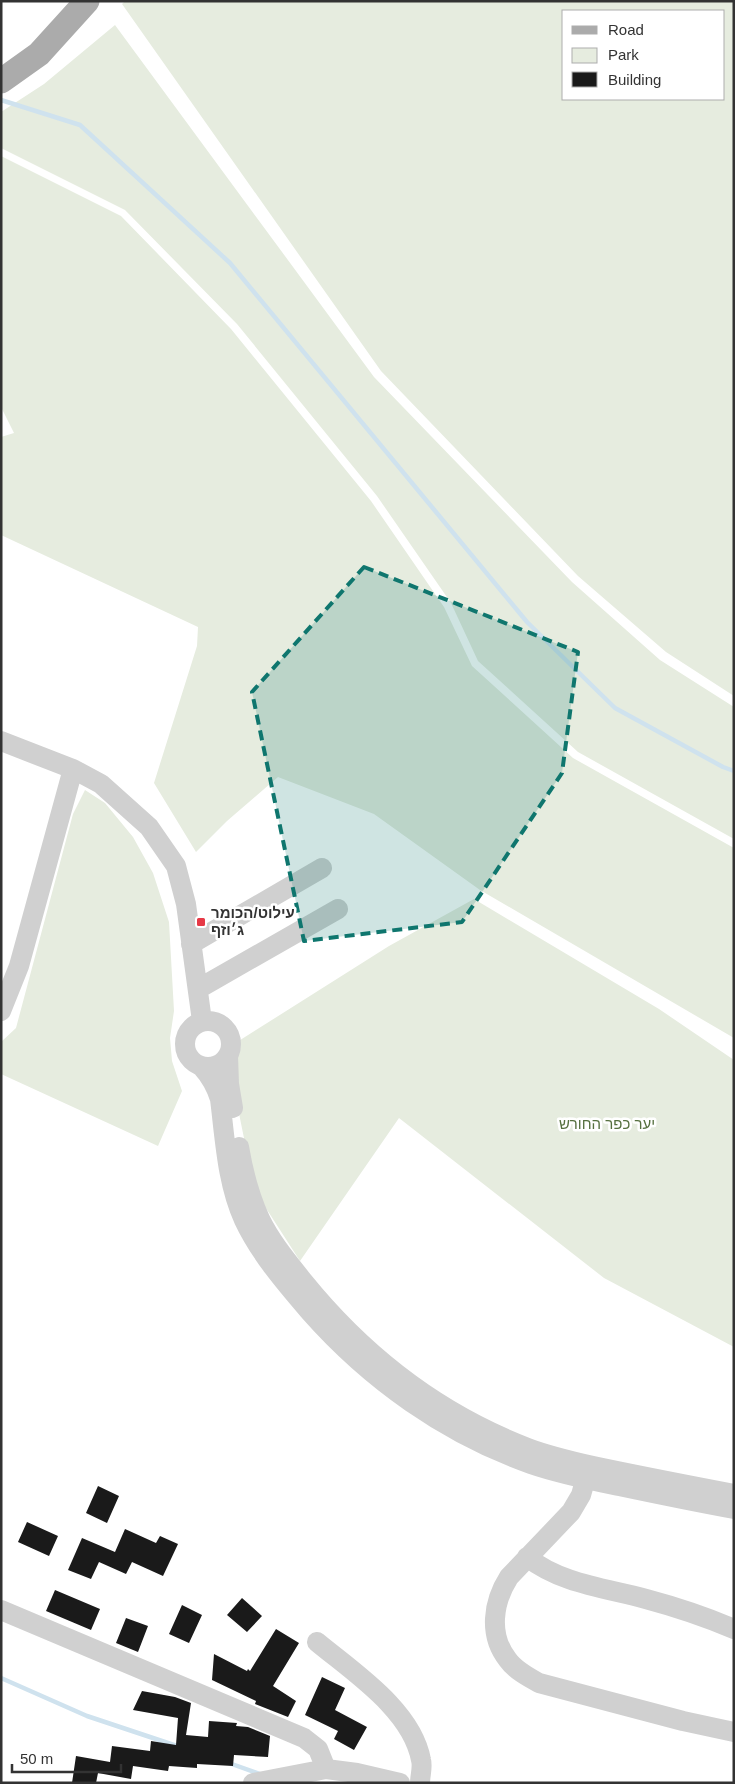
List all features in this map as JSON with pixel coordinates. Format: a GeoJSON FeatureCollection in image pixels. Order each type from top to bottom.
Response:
{"type":"FeatureCollection","features":[{"type":"Feature","properties":{"kind":"main road"},"geometry":{"type":"LineString","coordinates":[[1,81],[39,54],[87,1]]}},
{"type":"Feature","properties":{"kind":"street"},"geometry":{"type":"LineString","coordinates":[[1,742],[73,769],[101,784],[149,827],[176,866],[186,904],[202,1021]]}},
{"type":"Feature","properties":{"kind":"street"},"geometry":{"type":"LineString","coordinates":[[1,1011],[19,966],[73,769]]}},
{"type":"Feature","properties":{"kind":"street"},"geometry":{"type":"LineString","coordinates":[[191,944],[322,868]]}},
{"type":"Feature","properties":{"kind":"street"},"geometry":{"type":"LineString","coordinates":[[198,989],[338,909]]}},
{"type":"Feature","properties":{"kind":"street"},"geometry":{"type":"LineString","coordinates":[[202,1067],[217,1066],[224,1062],[231,1045],[230,1037],[226,1030],[220,1024],[213,1021],[202,1021],[188,1030],[184,1046],[189,1058],[195,1064],[202,1067],[217,1087],[232,1179],[244,1221],[266,1257],[326,1330],[386,1385],[452,1429],[480,1443],[532,1464],[734,1494]]}},
{"type":"Feature","properties":{"kind":"street"},"geometry":{"type":"LineString","coordinates":[[228,1055],[229,1084],[240,1154],[261,1220],[272,1239],[320,1302],[360,1343],[408,1382],[452,1412],[475,1425],[529,1449],[588,1472],[734,1509]]}},
{"type":"Feature","properties":{"kind":"street"},"geometry":{"type":"LineString","coordinates":[[588,1472],[581,1496],[571,1512],[509,1577],[502,1588],[494,1618],[500,1648],[508,1662],[539,1684],[734,1732]]}},
{"type":"Feature","properties":{"kind":"street"},"geometry":{"type":"LineString","coordinates":[[528,1557],[540,1567],[567,1579],[673,1607],[734,1629]]}},
{"type":"Feature","properties":{"kind":"street"},"geometry":{"type":"LineString","coordinates":[[1,1610],[304,1738],[318,1749],[326,1769]]}},
{"type":"Feature","properties":{"kind":"street"},"geometry":{"type":"LineString","coordinates":[[316,1642],[390,1703],[405,1722],[416,1742],[422,1761],[420,1783]]}},
{"type":"Feature","properties":{"kind":"street"},"geometry":{"type":"LineString","coordinates":[[252,1783],[326,1769],[357,1773],[400,1783]]}},
{"type":"Feature","properties":{"kind":"highlighted area"},"geometry":{"type":"Polygon","coordinates":[[[364,567],[578,652],[562,773],[462,922],[304,941],[252,692],[364,567]]]}},
{"type":"Feature","properties":{"kind":"green space"},"geometry":{"type":"Polygon","coordinates":[[[125,1],[734,1],[734,696],[666,652],[578,576],[381,371],[122,4],[125,1]]]}},
{"type":"Feature","properties":{"kind":"green space"},"geometry":{"type":"Polygon","coordinates":[[[115,25],[374,377],[572,582],[660,660],[734,707],[734,839],[578,752],[478,661],[451,603],[377,496],[237,324],[125,210],[1,148],[1,112],[44,84],[115,25]]]}},
{"type":"Feature","properties":{"kind":"green space"},"geometry":{"type":"Polygon","coordinates":[[[1,156],[121,216],[231,329],[371,501],[444,607],[472,666],[573,758],[734,848],[734,1038],[480,890],[374,814],[278,777],[227,821],[196,852],[154,783],[197,646],[198,627],[1,535],[1,437],[14,433],[1,407],[1,156]]]}},
{"type":"Feature","properties":{"kind":"green space"},"geometry":{"type":"Polygon","coordinates":[[[85,790],[105,803],[133,837],[153,873],[169,922],[174,1011],[170,1038],[172,1061],[182,1091],[158,1146],[1,1074],[1,1042],[16,1028],[73,814],[85,790]]]}},
{"type":"Feature","properties":{"kind":"green space","name":"יער כפר החורש"},"geometry":{"type":"Polygon","coordinates":[[[474,899],[659,1009],[734,1060],[734,1347],[604,1278],[399,1118],[300,1261],[262,1202],[248,1158],[226,1049],[389,946],[474,899]]]}},
{"type":"Feature","properties":{"kind":"building"},"geometry":{"type":"Polygon","coordinates":[[[98,1486],[119,1496],[107,1523],[86,1513],[98,1486]]]}},
{"type":"Feature","properties":{"kind":"building"},"geometry":{"type":"Polygon","coordinates":[[[27,1522],[58,1536],[49,1556],[18,1542],[27,1522]]]}},
{"type":"Feature","properties":{"kind":"building"},"geometry":{"type":"Polygon","coordinates":[[[125,1529],[156,1543],[160,1536],[178,1544],[163,1576],[132,1562],[126,1574],[99,1562],[91,1579],[68,1570],[82,1538],[115,1552],[125,1529]]]}},
{"type":"Feature","properties":{"kind":"building"},"geometry":{"type":"Polygon","coordinates":[[[55,1590],[100,1609],[91,1630],[46,1611],[55,1590]]]}},
{"type":"Feature","properties":{"kind":"building"},"geometry":{"type":"Polygon","coordinates":[[[242,1598],[262,1616],[247,1632],[227,1615],[242,1598]]]}},
{"type":"Feature","properties":{"kind":"building"},"geometry":{"type":"Polygon","coordinates":[[[182,1605],[202,1615],[189,1643],[169,1634],[182,1605]]]}},
{"type":"Feature","properties":{"kind":"building"},"geometry":{"type":"Polygon","coordinates":[[[126,1618],[148,1626],[138,1652],[116,1643],[126,1618]]]}},
{"type":"Feature","properties":{"kind":"building"},"geometry":{"type":"Polygon","coordinates":[[[276,1629],[299,1643],[273,1686],[296,1701],[288,1717],[255,1704],[256,1701],[212,1680],[214,1654],[250,1671],[276,1629]]]}},
{"type":"Feature","properties":{"kind":"building"},"geometry":{"type":"Polygon","coordinates":[[[322,1677],[345,1688],[335,1710],[367,1727],[354,1750],[334,1739],[338,1731],[305,1715],[322,1677]]]}},
{"type":"Feature","properties":{"kind":"building"},"geometry":{"type":"Polygon","coordinates":[[[142,1691],[175,1697],[191,1703],[186,1735],[208,1737],[209,1721],[237,1723],[236,1726],[248,1727],[270,1736],[268,1757],[234,1755],[233,1766],[197,1764],[197,1768],[169,1766],[168,1771],[133,1766],[131,1779],[98,1773],[96,1783],[72,1783],[76,1756],[110,1762],[112,1746],[150,1751],[151,1741],[176,1745],[178,1718],[133,1710],[142,1691]]]}},
{"type":"Feature","properties":{"kind":"waterway"},"geometry":{"type":"LineString","coordinates":[[1,100],[80,125],[230,263],[527,622],[615,708],[723,767],[734,771]]}},
{"type":"Feature","properties":{"kind":"waterway"},"geometry":{"type":"LineString","coordinates":[[1,1678],[87,1716],[177,1746]]}},
{"type":"Feature","properties":{"kind":"waterway"},"geometry":{"type":"LineString","coordinates":[[229,1763],[260,1774]]}},
{"type":"Feature","properties":{"kind":"place","name":"עילוט/הכומר ג׳וזף"},"geometry":{"type":"Point","coordinates":[201,922]}}]}
